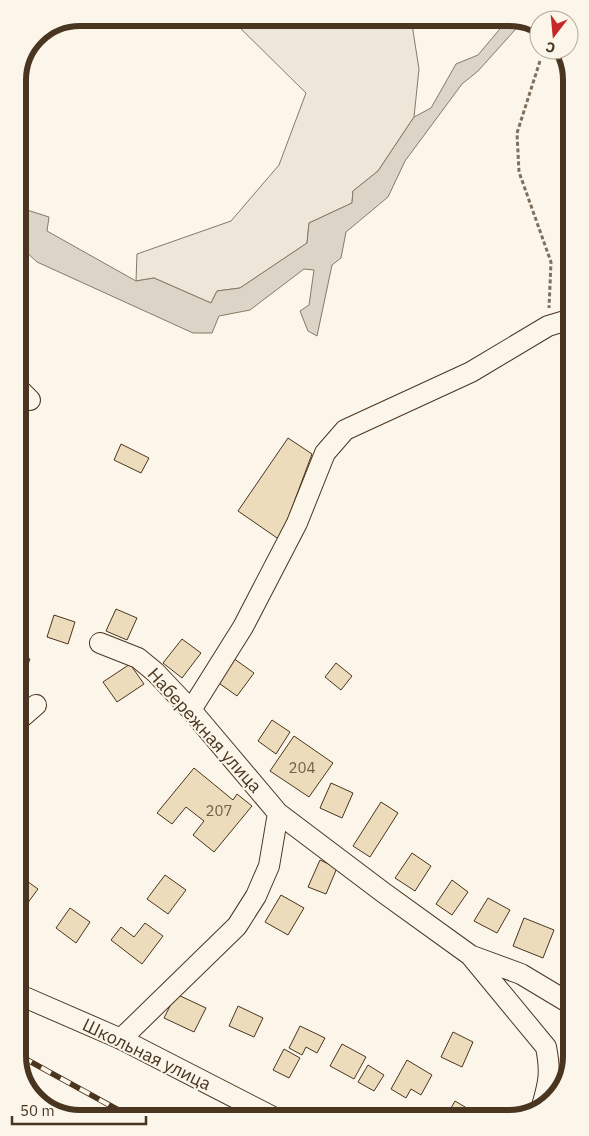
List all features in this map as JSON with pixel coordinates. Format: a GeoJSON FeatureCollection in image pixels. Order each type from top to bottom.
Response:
{"type":"FeatureCollection","features":[{"type":"Feature","properties":{"kind":"street"},"geometry":{"type":"LineString","coordinates":[[190,710],[243,627],[297,523],[325,453],[345,430],[471,372],[548,326],[563,322]]}},
{"type":"Feature","properties":{"kind":"street","name":"Набережная улица"},"geometry":{"type":"LineString","coordinates":[[100,643],[138,658],[155,672],[278,812],[384,893],[470,955],[546,1046],[549,1062],[549,1081],[545,1096]]}},
{"type":"Feature","properties":{"kind":"street"},"geometry":{"type":"LineString","coordinates":[[26,713],[36,705]]}},
{"type":"Feature","properties":{"kind":"street"},"geometry":{"type":"LineString","coordinates":[[121,1039],[237,926],[256,896],[269,866],[278,812]]}},
{"type":"Feature","properties":{"kind":"street","name":"Набережная улица"},"geometry":{"type":"LineString","coordinates":[[470,955],[521,974],[563,999]]}},
{"type":"Feature","properties":{"kind":"street","name":"Школьная улица"},"geometry":{"type":"LineString","coordinates":[[26,998],[121,1039],[259,1110]]}},
{"type":"Feature","properties":{"kind":"path"},"geometry":{"type":"LineString","coordinates":[[540,61],[517,133],[519,172],[551,262],[548,326]]}},
{"type":"Feature","properties":{"kind":"shaded area"},"geometry":{"type":"Polygon","coordinates":[[[238,26],[412,26],[419,69],[414,117],[378,171],[353,191],[352,203],[309,223],[307,243],[240,288],[217,291],[211,303],[154,278],[136,281],[137,254],[231,221],[279,165],[306,93],[238,26]]]}},
{"type":"Feature","properties":{"kind":"shaded area"},"geometry":{"type":"Polygon","coordinates":[[[502,26],[518,27],[478,71],[462,84],[405,161],[388,197],[346,232],[341,258],[332,265],[317,336],[308,331],[300,311],[309,305],[314,270],[304,269],[250,310],[219,316],[212,333],[193,333],[37,262],[26,252],[27,210],[49,217],[47,231],[136,281],[154,278],[211,303],[217,291],[240,288],[307,243],[309,223],[352,203],[353,191],[378,171],[414,117],[431,108],[456,64],[478,55],[502,26]]]}},
{"type":"Feature","properties":{"kind":"building"},"geometry":{"type":"Polygon","coordinates":[[[288,438],[312,454],[280,540],[238,511],[288,438]]]}},
{"type":"Feature","properties":{"kind":"building"},"geometry":{"type":"Polygon","coordinates":[[[121,444],[149,458],[141,473],[114,460],[121,444]]]}},
{"type":"Feature","properties":{"kind":"building"},"geometry":{"type":"Polygon","coordinates":[[[116,609],[137,618],[127,640],[106,631],[116,609]]]}},
{"type":"Feature","properties":{"kind":"building"},"geometry":{"type":"Polygon","coordinates":[[[54,615],[75,622],[68,644],[47,637],[54,615]]]}},
{"type":"Feature","properties":{"kind":"building"},"geometry":{"type":"Polygon","coordinates":[[[182,639],[201,653],[182,678],[163,663],[182,639]]]}},
{"type":"Feature","properties":{"kind":"building"},"geometry":{"type":"Polygon","coordinates":[[[26,658],[30,659],[26,669],[26,658]]]}},
{"type":"Feature","properties":{"kind":"building"},"geometry":{"type":"Polygon","coordinates":[[[233,658],[254,673],[237,696],[216,681],[233,658]]]}},
{"type":"Feature","properties":{"kind":"building"},"geometry":{"type":"Polygon","coordinates":[[[336,663],[352,676],[341,690],[325,677],[336,663]]]}},
{"type":"Feature","properties":{"kind":"building"},"geometry":{"type":"Polygon","coordinates":[[[130,664],[144,684],[117,702],[103,682],[130,664]]]}},
{"type":"Feature","properties":{"kind":"building"},"geometry":{"type":"Polygon","coordinates":[[[272,720],[290,732],[276,754],[258,741],[272,720]]]}},
{"type":"Feature","properties":{"kind":"building"},"geometry":{"type":"Polygon","coordinates":[[[294,736],[333,763],[309,797],[270,771],[294,736]]]}},
{"type":"Feature","properties":{"kind":"building"},"geometry":{"type":"Polygon","coordinates":[[[194,768],[233,800],[237,794],[252,806],[214,852],[193,835],[204,821],[186,807],[172,824],[157,813],[194,768]]]}},
{"type":"Feature","properties":{"kind":"building"},"geometry":{"type":"Polygon","coordinates":[[[331,783],[353,793],[342,818],[320,808],[331,783]]]}},
{"type":"Feature","properties":{"kind":"building"},"geometry":{"type":"Polygon","coordinates":[[[381,802],[398,813],[370,857],[353,846],[381,802]]]}},
{"type":"Feature","properties":{"kind":"building"},"geometry":{"type":"Polygon","coordinates":[[[412,853],[431,866],[415,891],[395,878],[412,853]]]}},
{"type":"Feature","properties":{"kind":"building"},"geometry":{"type":"Polygon","coordinates":[[[320,860],[337,868],[326,894],[308,887],[320,860]]]}},
{"type":"Feature","properties":{"kind":"building"},"geometry":{"type":"Polygon","coordinates":[[[165,875],[186,890],[168,914],[147,899],[165,875]]]}},
{"type":"Feature","properties":{"kind":"building"},"geometry":{"type":"Polygon","coordinates":[[[26,880],[38,889],[26,905],[26,880]]]}},
{"type":"Feature","properties":{"kind":"building"},"geometry":{"type":"Polygon","coordinates":[[[452,880],[468,892],[452,915],[436,904],[452,880]]]}},
{"type":"Feature","properties":{"kind":"building"},"geometry":{"type":"Polygon","coordinates":[[[281,895],[304,908],[288,935],[265,922],[281,895]]]}},
{"type":"Feature","properties":{"kind":"building"},"geometry":{"type":"Polygon","coordinates":[[[488,898],[510,910],[497,933],[474,921],[488,898]]]}},
{"type":"Feature","properties":{"kind":"building"},"geometry":{"type":"Polygon","coordinates":[[[70,908],[90,922],[76,943],[56,928],[70,908]]]}},
{"type":"Feature","properties":{"kind":"building"},"geometry":{"type":"Polygon","coordinates":[[[524,918],[554,930],[543,958],[513,946],[524,918]]]}},
{"type":"Feature","properties":{"kind":"building"},"geometry":{"type":"Polygon","coordinates":[[[145,923],[163,936],[142,964],[111,940],[121,927],[134,937],[145,923]]]}},
{"type":"Feature","properties":{"kind":"building"},"geometry":{"type":"Polygon","coordinates":[[[176,994],[206,1008],[194,1032],[164,1018],[176,994]]]}},
{"type":"Feature","properties":{"kind":"building"},"geometry":{"type":"Polygon","coordinates":[[[238,1006],[263,1018],[254,1037],[229,1026],[238,1006]]]}},
{"type":"Feature","properties":{"kind":"building"},"geometry":{"type":"Polygon","coordinates":[[[300,1026],[325,1038],[317,1053],[306,1047],[302,1055],[289,1048],[300,1026]]]}},
{"type":"Feature","properties":{"kind":"building"},"geometry":{"type":"Polygon","coordinates":[[[453,1032],[473,1042],[462,1067],[441,1057],[453,1032]]]}},
{"type":"Feature","properties":{"kind":"building"},"geometry":{"type":"Polygon","coordinates":[[[342,1044],[366,1057],[354,1079],[330,1066],[342,1044]]]}},
{"type":"Feature","properties":{"kind":"building"},"geometry":{"type":"Polygon","coordinates":[[[284,1049],[300,1058],[289,1078],[273,1070],[284,1049]]]}},
{"type":"Feature","properties":{"kind":"building"},"geometry":{"type":"Polygon","coordinates":[[[407,1060],[432,1075],[421,1095],[411,1089],[406,1098],[391,1089],[407,1060]]]}},
{"type":"Feature","properties":{"kind":"building"},"geometry":{"type":"Polygon","coordinates":[[[368,1065],[384,1075],[374,1091],[358,1082],[368,1065]]]}},
{"type":"Feature","properties":{"kind":"building"},"geometry":{"type":"Polygon","coordinates":[[[455,1101],[470,1110],[450,1110],[455,1101]]]}},
{"type":"Feature","properties":{"kind":"railway"},"geometry":{"type":"LineString","coordinates":[[26,1059],[118,1110]]}}]}
